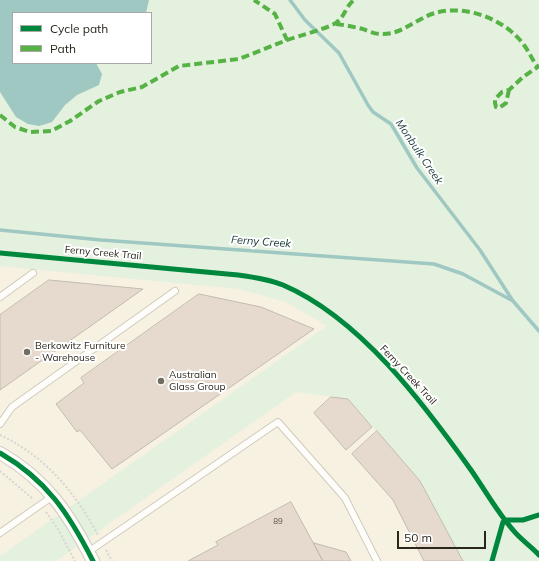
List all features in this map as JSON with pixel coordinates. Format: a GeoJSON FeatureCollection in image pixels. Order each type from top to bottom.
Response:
{"type":"FeatureCollection","features":[{"type":"Feature","properties":{"kind":"street"},"geometry":{"type":"LineString","coordinates":[[0,453],[35,477],[53,496],[70,518],[91,558]]}},
{"type":"Feature","properties":{"kind":"lane"},"geometry":{"type":"LineString","coordinates":[[0,297],[33,273]]}},
{"type":"Feature","properties":{"kind":"lane"},"geometry":{"type":"LineString","coordinates":[[0,424],[12,407],[175,291]]}},
{"type":"Feature","properties":{"kind":"lane"},"geometry":{"type":"LineString","coordinates":[[91,558],[278,422],[345,498],[377,561]]}},
{"type":"Feature","properties":{"kind":"lane"},"geometry":{"type":"LineString","coordinates":[[0,533],[53,496]]}},
{"type":"Feature","properties":{"kind":"green space"},"geometry":{"type":"Polygon","coordinates":[[[0,0],[539,0],[539,561],[463,561],[420,481],[348,399],[296,392],[56,561],[0,561],[0,556],[327,326],[286,302],[239,289],[0,266],[0,0]]]}},
{"type":"Feature","properties":{"kind":"water"},"geometry":{"type":"Polygon","coordinates":[[[0,0],[149,0],[146,12],[12,12],[12,64],[97,64],[102,74],[99,85],[77,95],[65,105],[52,122],[39,126],[28,124],[16,117],[0,92],[0,0]]]}},
{"type":"Feature","properties":{"kind":"building","name":"Berkowitz Furniture - Warehouse"},"geometry":{"type":"Polygon","coordinates":[[[49,280],[143,289],[0,390],[0,315],[49,280]]]}},
{"type":"Feature","properties":{"kind":"building","name":"Australian Glass Group"},"geometry":{"type":"Polygon","coordinates":[[[199,294],[261,307],[314,329],[112,469],[80,430],[77,432],[56,404],[84,383],[81,378],[199,294]]]}},
{"type":"Feature","properties":{"kind":"building"},"geometry":{"type":"Polygon","coordinates":[[[331,397],[348,399],[372,427],[346,450],[314,413],[331,397]]]}},
{"type":"Feature","properties":{"kind":"building"},"geometry":{"type":"Polygon","coordinates":[[[377,431],[420,481],[463,561],[424,561],[393,500],[352,454],[377,431]]]}},
{"type":"Feature","properties":{"kind":"building"},"geometry":{"type":"Polygon","coordinates":[[[291,502],[323,561],[188,561],[218,545],[216,542],[291,502]]]}},
{"type":"Feature","properties":{"kind":"building"},"geometry":{"type":"Polygon","coordinates":[[[314,543],[346,552],[351,561],[323,561],[314,543]]]}},
{"type":"Feature","properties":{"kind":"waterway","name":"Monbulk Creek"},"geometry":{"type":"LineString","coordinates":[[290,0],[305,20],[339,53],[373,112],[391,124],[417,168],[480,250],[513,301],[539,331]]}},
{"type":"Feature","properties":{"kind":"waterway","name":"Ferny Creek"},"geometry":{"type":"LineString","coordinates":[[0,230],[101,240],[434,264],[463,274],[513,301]]}},
{"type":"Feature","properties":{"kind":"marked path"},"geometry":{"type":"LineString","coordinates":[[0,115],[15,127],[30,132],[51,131],[70,121],[99,101],[120,92],[142,87],[179,66],[239,59],[287,40],[275,14],[254,0]]}},
{"type":"Feature","properties":{"kind":"marked path"},"geometry":{"type":"LineString","coordinates":[[287,40],[337,22],[354,0]]}},
{"type":"Feature","properties":{"kind":"marked path"},"geometry":{"type":"LineString","coordinates":[[336,24],[363,29],[376,34],[387,34],[398,31],[436,13],[463,11],[478,14],[504,26],[515,35],[524,45],[539,68]]}},
{"type":"Feature","properties":{"kind":"marked path"},"geometry":{"type":"LineString","coordinates":[[509,90],[506,103],[499,108],[496,107],[495,99],[502,92],[509,90],[523,77],[539,66]]}},
{"type":"Feature","properties":{"kind":"cycle path","name":"Ferny Creek Trail"},"geometry":{"type":"LineString","coordinates":[[0,253],[238,275],[283,285],[311,300],[338,319],[364,341],[388,365],[411,391],[453,444],[507,523],[539,555]]}},
{"type":"Feature","properties":{"kind":"cycle path"},"geometry":{"type":"LineString","coordinates":[[0,453],[17,463],[44,487],[75,528],[93,561]]}},
{"type":"Feature","properties":{"kind":"cycle path"},"geometry":{"type":"LineString","coordinates":[[492,561],[503,522],[505,520],[523,520],[539,515]]}},
{"type":"Feature","properties":{"kind":"place","name":"Berkowitz Furniture - Warehouse"},"geometry":{"type":"Point","coordinates":[27,352]}},
{"type":"Feature","properties":{"kind":"place","name":"Australian Glass Group"},"geometry":{"type":"Point","coordinates":[161,381]}}]}
